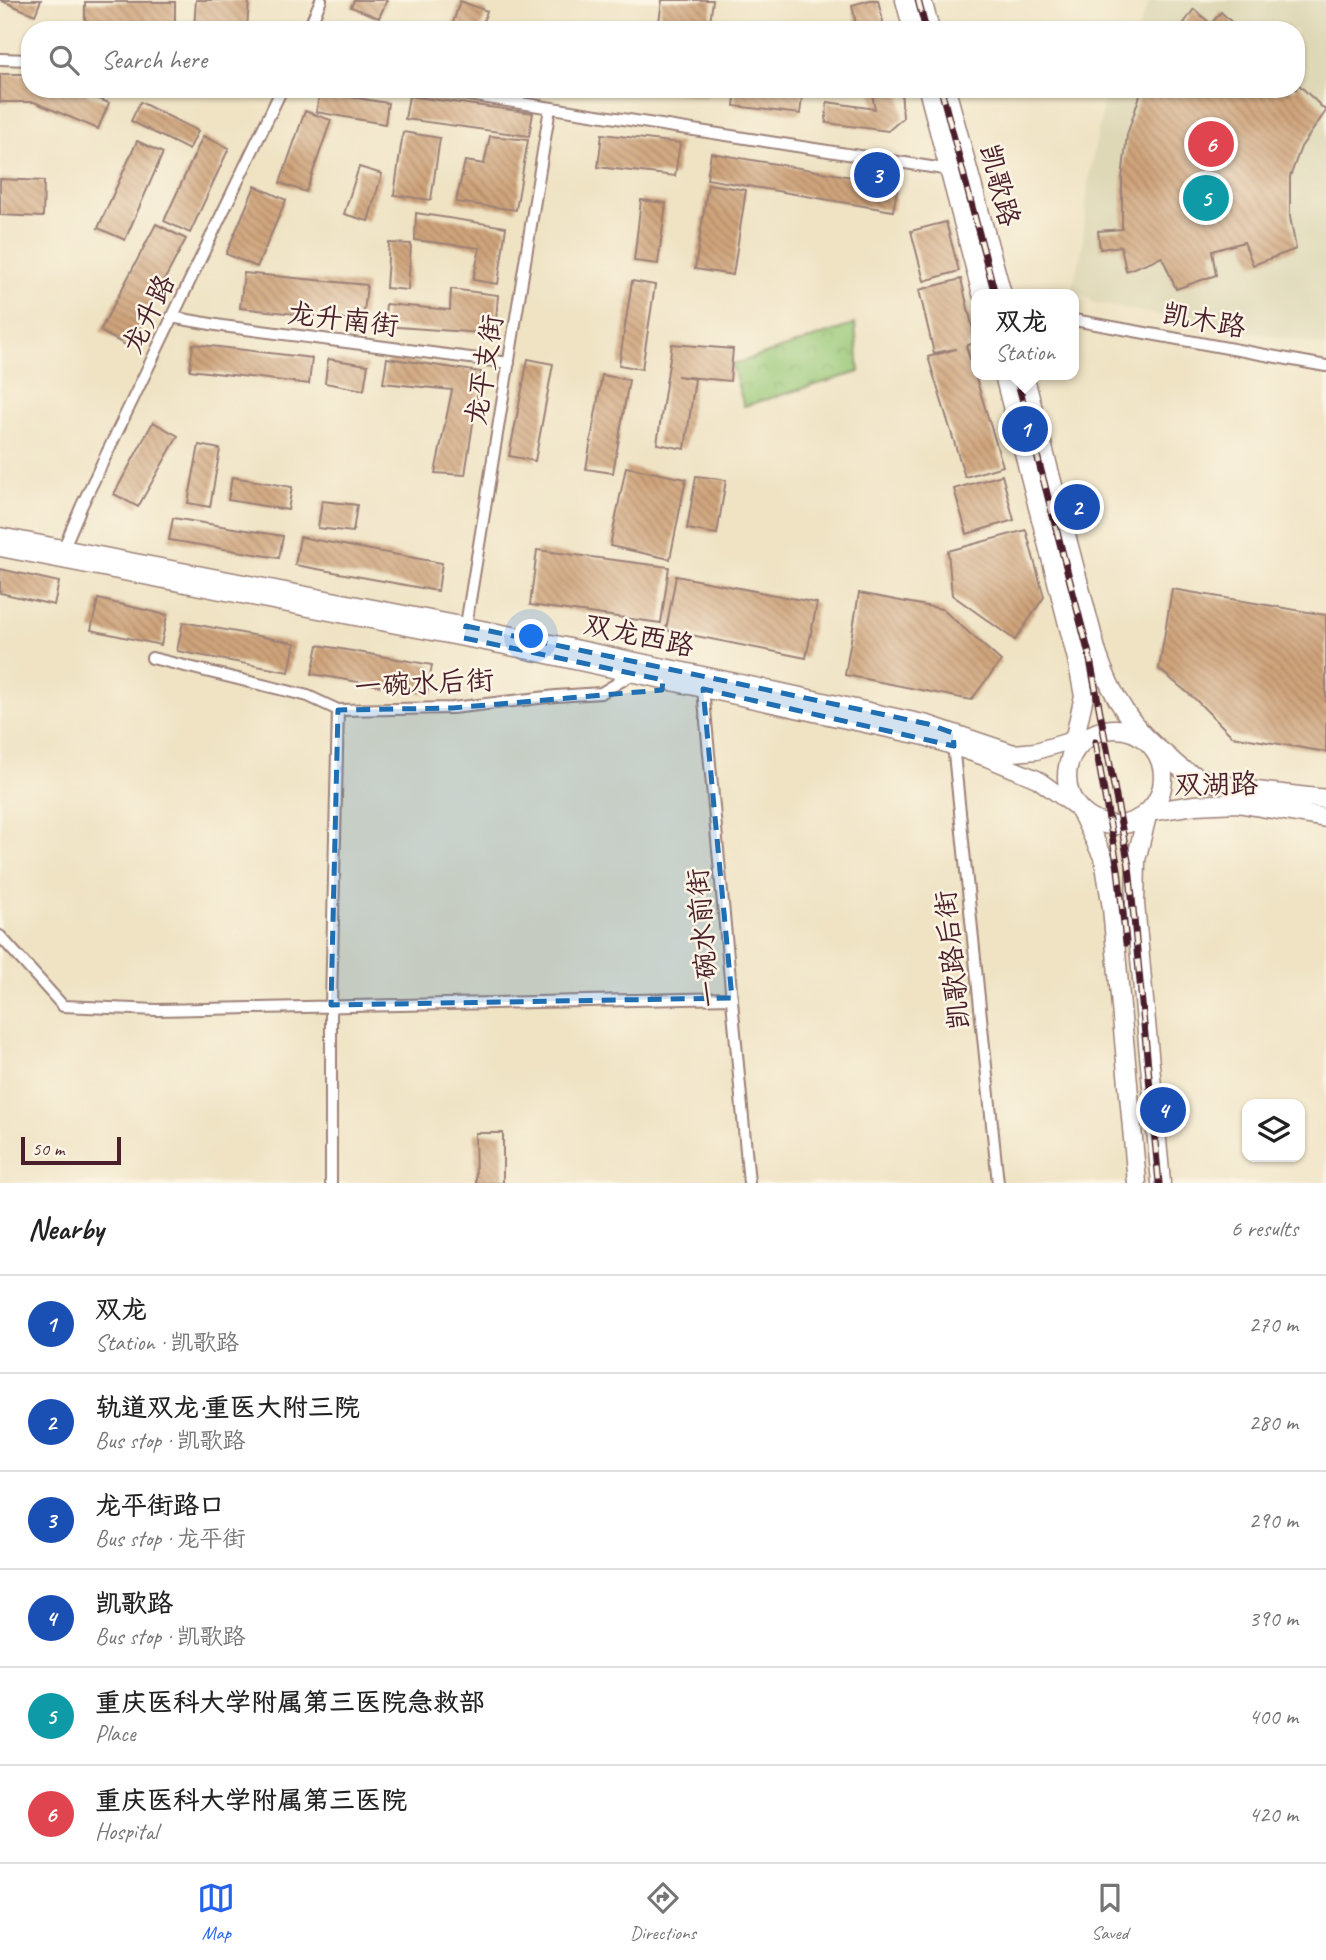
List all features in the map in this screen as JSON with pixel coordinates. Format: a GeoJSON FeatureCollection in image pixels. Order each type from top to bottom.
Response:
{"type":"FeatureCollection","features":[{"type":"Feature","properties":{"kind":"main road"},"geometry":{"type":"LineString","coordinates":[[905,0],[911,21]]}},
{"type":"Feature","properties":{"kind":"main road"},"geometry":{"type":"LineString","coordinates":[[922,0],[928,21]]}},
{"type":"Feature","properties":{"kind":"main road","name":"凯歌路"},"geometry":{"type":"LineString","coordinates":[[931,98],[981,289]]}},
{"type":"Feature","properties":{"kind":"main road","name":"凯歌路"},"geometry":{"type":"LineString","coordinates":[[948,98],[1001,289]]}},
{"type":"Feature","properties":{"kind":"main road"},"geometry":{"type":"LineString","coordinates":[[1004,380],[1077,659],[1084,696],[1067,772],[1068,786],[1072,799],[1104,859],[1112,908],[1137,1183]]}},
{"type":"Feature","properties":{"kind":"main road"},"geometry":{"type":"LineString","coordinates":[[1025,380],[1104,672],[1119,705],[1158,755],[1162,778],[1157,800],[1148,812],[1135,821],[1106,825],[1092,820],[1080,810]]}},
{"type":"Feature","properties":{"kind":"main road","name":"双龙西路"},"geometry":{"type":"LineString","coordinates":[[0,536],[61,554]]}},
{"type":"Feature","properties":{"kind":"main road","name":"双龙西路"},"geometry":{"type":"LineString","coordinates":[[0,548],[61,554],[778,691],[928,724],[953,739],[1037,779],[1080,810]]}},
{"type":"Feature","properties":{"kind":"main road","name":"双龙西路"},"geometry":{"type":"LineString","coordinates":[[465,632],[633,674],[1014,752],[1036,751],[1096,733]]}},
{"type":"Feature","properties":{"kind":"main road"},"geometry":{"type":"LineString","coordinates":[[1070,759],[1077,748],[1096,733],[1110,729],[1137,734],[1149,743]]}},
{"type":"Feature","properties":{"kind":"main road","name":"双湖路"},"geometry":{"type":"LineString","coordinates":[[1149,743],[1188,773],[1225,785],[1326,799]]}},
{"type":"Feature","properties":{"kind":"main road","name":"双湖路"},"geometry":{"type":"LineString","coordinates":[[1148,812],[1195,805],[1237,803],[1326,818]]}},
{"type":"Feature","properties":{"kind":"main road"},"geometry":{"type":"LineString","coordinates":[[1148,812],[1136,860],[1135,904],[1161,1183]]}},
{"type":"Feature","properties":{"kind":"street"},"geometry":{"type":"LineString","coordinates":[[313,21],[321,0]]}},
{"type":"Feature","properties":{"kind":"street"},"geometry":{"type":"LineString","coordinates":[[0,59],[21,60]]}},
{"type":"Feature","properties":{"kind":"street","name":"龙升路"},"geometry":{"type":"LineString","coordinates":[[61,554],[171,317],[278,98]]}},
{"type":"Feature","properties":{"kind":"street"},"geometry":{"type":"LineString","coordinates":[[487,98],[950,170]]}},
{"type":"Feature","properties":{"kind":"street","name":"龙平支街"},"geometry":{"type":"LineString","coordinates":[[465,632],[550,108]]}},
{"type":"Feature","properties":{"kind":"street","name":"龙升南街"},"geometry":{"type":"LineString","coordinates":[[171,317],[509,363]]}},
{"type":"Feature","properties":{"kind":"street","name":"凯木路"},"geometry":{"type":"LineString","coordinates":[[1079,321],[1326,366]]}},
{"type":"Feature","properties":{"kind":"street"},"geometry":{"type":"LineString","coordinates":[[152,659],[309,696],[338,710]]}},
{"type":"Feature","properties":{"kind":"street","name":"一碗水后街"},"geometry":{"type":"LineString","coordinates":[[331,1183],[331,1005],[338,710],[452,708],[556,695],[601,693],[633,674]]}},
{"type":"Feature","properties":{"kind":"street","name":"一碗水前街"},"geometry":{"type":"LineString","coordinates":[[703,689],[749,1183]]}},
{"type":"Feature","properties":{"kind":"street","name":"凯歌路后街"},"geometry":{"type":"LineString","coordinates":[[953,739],[998,1183]]}},
{"type":"Feature","properties":{"kind":"street"},"geometry":{"type":"LineString","coordinates":[[0,936],[63,1006],[157,1010],[732,998]]}},
{"type":"Feature","properties":{"kind":"highlighted area"},"geometry":{"type":"Polygon","coordinates":[[[466,626],[928,724],[953,733],[954,746],[703,689],[732,998],[331,1005],[338,710],[452,708],[662,690],[663,680],[464,638],[466,626]]]}},
{"type":"Feature","properties":{"kind":"shaded area"},"geometry":{"type":"Polygon","coordinates":[[[1151,0],[1326,0],[1326,346],[1094,303],[1079,292],[1079,289],[1072,287],[1082,250],[1088,182],[1106,98],[1305,98],[1305,21],[1141,21],[1151,0]]]}},
{"type":"Feature","properties":{"kind":"green space"},"geometry":{"type":"Polygon","coordinates":[[[855,324],[859,372],[744,406],[732,365],[855,324]]]}},
{"type":"Feature","properties":{"kind":"building"},"geometry":{"type":"Polygon","coordinates":[[[0,0],[41,0],[35,15],[0,0]]]}},
{"type":"Feature","properties":{"kind":"building"},"geometry":{"type":"Polygon","coordinates":[[[196,0],[249,0],[248,21],[194,21],[196,0]]]}},
{"type":"Feature","properties":{"kind":"building"},"geometry":{"type":"Polygon","coordinates":[[[354,0],[387,0],[379,18],[351,7],[354,0]]]}},
{"type":"Feature","properties":{"kind":"building"},"geometry":{"type":"Polygon","coordinates":[[[662,0],[713,0],[710,21],[659,21],[662,0]]]}},
{"type":"Feature","properties":{"kind":"building"},"geometry":{"type":"Polygon","coordinates":[[[878,0],[883,21],[855,21],[852,5],[878,0]]]}},
{"type":"Feature","properties":{"kind":"building"},"geometry":{"type":"Polygon","coordinates":[[[460,1],[487,11],[483,21],[454,21],[460,1]]]}},
{"type":"Feature","properties":{"kind":"building"},"geometry":{"type":"Polygon","coordinates":[[[85,2],[175,2],[175,21],[85,21],[85,2]]]}},
{"type":"Feature","properties":{"kind":"building"},"geometry":{"type":"Polygon","coordinates":[[[1194,9],[1208,21],[1185,21],[1194,9]]]}},
{"type":"Feature","properties":{"kind":"building"},"geometry":{"type":"Polygon","coordinates":[[[1221,12],[1230,21],[1214,21],[1221,12]]]}},
{"type":"Feature","properties":{"kind":"building"},"geometry":{"type":"Polygon","coordinates":[[[0,74],[21,74],[21,98],[96,98],[109,103],[98,129],[34,102],[0,102],[0,74]]]}},
{"type":"Feature","properties":{"kind":"building"},"geometry":{"type":"Polygon","coordinates":[[[1305,91],[1326,111],[1301,147],[1290,177],[1290,217],[1296,249],[1253,265],[1244,242],[1212,251],[1216,275],[1176,289],[1162,257],[1126,271],[1121,246],[1100,249],[1098,231],[1122,229],[1122,179],[1127,135],[1139,98],[1305,98],[1305,91]]]}},
{"type":"Feature","properties":{"kind":"building"},"geometry":{"type":"Polygon","coordinates":[[[319,98],[357,98],[388,103],[385,124],[316,112],[319,98]]]}},
{"type":"Feature","properties":{"kind":"building"},"geometry":{"type":"Polygon","coordinates":[[[409,98],[533,113],[529,136],[405,119],[409,98]]]}},
{"type":"Feature","properties":{"kind":"building"},"geometry":{"type":"Polygon","coordinates":[[[735,98],[802,98],[800,114],[734,106],[735,98]]]}},
{"type":"Feature","properties":{"kind":"building"},"geometry":{"type":"Polygon","coordinates":[[[873,98],[902,98],[903,118],[888,131],[826,123],[827,102],[875,109],[873,98]]]}},
{"type":"Feature","properties":{"kind":"building"},"geometry":{"type":"Polygon","coordinates":[[[140,102],[198,131],[189,150],[131,121],[140,102]]]}},
{"type":"Feature","properties":{"kind":"building"},"geometry":{"type":"Polygon","coordinates":[[[305,111],[331,120],[306,192],[280,183],[305,111]]]}},
{"type":"Feature","properties":{"kind":"building"},"geometry":{"type":"Polygon","coordinates":[[[403,132],[440,138],[431,200],[394,195],[403,132]]]}},
{"type":"Feature","properties":{"kind":"building"},"geometry":{"type":"Polygon","coordinates":[[[602,134],[680,143],[675,176],[598,167],[602,134]]]}},
{"type":"Feature","properties":{"kind":"building"},"geometry":{"type":"Polygon","coordinates":[[[203,136],[229,148],[190,233],[164,221],[203,136]]]}},
{"type":"Feature","properties":{"kind":"building"},"geometry":{"type":"Polygon","coordinates":[[[490,136],[528,140],[516,210],[456,202],[465,161],[484,164],[490,136]]]}},
{"type":"Feature","properties":{"kind":"building"},"geometry":{"type":"Polygon","coordinates":[[[137,141],[163,153],[125,240],[98,228],[137,141]]]}},
{"type":"Feature","properties":{"kind":"building"},"geometry":{"type":"Polygon","coordinates":[[[711,153],[898,185],[893,211],[707,179],[711,153]]]}},
{"type":"Feature","properties":{"kind":"building"},"geometry":{"type":"Polygon","coordinates":[[[359,167],[382,174],[368,221],[344,214],[359,167]]]}},
{"type":"Feature","properties":{"kind":"building"},"geometry":{"type":"Polygon","coordinates":[[[0,179],[44,181],[43,217],[0,215],[0,179]]]}},
{"type":"Feature","properties":{"kind":"building"},"geometry":{"type":"Polygon","coordinates":[[[708,184],[746,190],[733,275],[695,269],[708,184]]]}},
{"type":"Feature","properties":{"kind":"building"},"geometry":{"type":"Polygon","coordinates":[[[255,186],[286,200],[257,267],[226,254],[255,186]]]}},
{"type":"Feature","properties":{"kind":"building"},"geometry":{"type":"Polygon","coordinates":[[[641,200],[666,203],[658,264],[634,261],[641,200]]]}},
{"type":"Feature","properties":{"kind":"building"},"geometry":{"type":"Polygon","coordinates":[[[416,213],[506,227],[498,284],[473,280],[480,248],[415,240],[416,213]]]}},
{"type":"Feature","properties":{"kind":"building"},"geometry":{"type":"Polygon","coordinates":[[[946,222],[959,271],[924,281],[911,231],[946,222]]]}},
{"type":"Feature","properties":{"kind":"building"},"geometry":{"type":"Polygon","coordinates":[[[156,224],[186,239],[129,347],[100,331],[156,224]]]}},
{"type":"Feature","properties":{"kind":"building"},"geometry":{"type":"Polygon","coordinates":[[[389,243],[411,244],[408,290],[386,288],[389,243]]]}},
{"type":"Feature","properties":{"kind":"building"},"geometry":{"type":"Polygon","coordinates":[[[244,273],[367,285],[363,321],[240,308],[244,273]]]}},
{"type":"Feature","properties":{"kind":"building"},"geometry":{"type":"Polygon","coordinates":[[[961,279],[971,321],[971,344],[966,346],[971,362],[971,380],[976,380],[1003,466],[965,477],[928,357],[956,349],[934,353],[919,290],[961,279]]]}},
{"type":"Feature","properties":{"kind":"building"},"geometry":{"type":"Polygon","coordinates":[[[632,281],[655,285],[642,369],[619,365],[632,281]]]}},
{"type":"Feature","properties":{"kind":"building"},"geometry":{"type":"Polygon","coordinates":[[[451,289],[498,295],[495,334],[384,326],[386,304],[450,310],[451,289]]]}},
{"type":"Feature","properties":{"kind":"building"},"geometry":{"type":"Polygon","coordinates":[[[193,344],[312,358],[309,384],[190,370],[193,344]]]}},
{"type":"Feature","properties":{"kind":"building"},"geometry":{"type":"Polygon","coordinates":[[[672,344],[733,349],[730,381],[677,376],[695,379],[685,449],[657,444],[672,344]]]}},
{"type":"Feature","properties":{"kind":"building"},"geometry":{"type":"Polygon","coordinates":[[[387,358],[481,372],[465,475],[435,473],[452,390],[383,383],[387,358]]]}},
{"type":"Feature","properties":{"kind":"building"},"geometry":{"type":"Polygon","coordinates":[[[328,359],[368,365],[364,390],[325,383],[328,359]]]}},
{"type":"Feature","properties":{"kind":"building"},"geometry":{"type":"Polygon","coordinates":[[[528,359],[553,364],[535,461],[509,456],[528,359]]]}},
{"type":"Feature","properties":{"kind":"building"},"geometry":{"type":"Polygon","coordinates":[[[602,375],[629,380],[613,473],[586,469],[602,375]]]}},
{"type":"Feature","properties":{"kind":"building"},"geometry":{"type":"Polygon","coordinates":[[[153,422],[178,436],[138,507],[114,494],[153,422]]]}},
{"type":"Feature","properties":{"kind":"building"},"geometry":{"type":"Polygon","coordinates":[[[199,445],[220,449],[210,507],[188,503],[199,445]]]}},
{"type":"Feature","properties":{"kind":"building"},"geometry":{"type":"Polygon","coordinates":[[[626,467],[686,479],[670,559],[610,546],[626,467]]]}},
{"type":"Feature","properties":{"kind":"building"},"geometry":{"type":"Polygon","coordinates":[[[1002,475],[1014,520],[967,534],[954,489],[1002,475]]]}},
{"type":"Feature","properties":{"kind":"building"},"geometry":{"type":"Polygon","coordinates":[[[696,476],[726,480],[717,534],[687,529],[696,476]]]}},
{"type":"Feature","properties":{"kind":"building"},"geometry":{"type":"Polygon","coordinates":[[[232,477],[292,487],[288,510],[228,500],[232,477]]]}},
{"type":"Feature","properties":{"kind":"building"},"geometry":{"type":"Polygon","coordinates":[[[322,501],[357,505],[353,532],[318,528],[322,501]]]}},
{"type":"Feature","properties":{"kind":"building"},"geometry":{"type":"Polygon","coordinates":[[[173,518],[283,536],[279,558],[169,540],[173,518]]]}},
{"type":"Feature","properties":{"kind":"building"},"geometry":{"type":"Polygon","coordinates":[[[1026,530],[1044,597],[1015,640],[952,595],[948,551],[1026,530]]]}},
{"type":"Feature","properties":{"kind":"building"},"geometry":{"type":"Polygon","coordinates":[[[300,537],[442,563],[438,591],[295,565],[300,537]]]}},
{"type":"Feature","properties":{"kind":"building"},"geometry":{"type":"Polygon","coordinates":[[[537,550],[669,567],[661,623],[530,605],[537,550]]]}},
{"type":"Feature","properties":{"kind":"building"},"geometry":{"type":"Polygon","coordinates":[[[0,569],[59,582],[54,605],[0,593],[0,569]]]}},
{"type":"Feature","properties":{"kind":"building"},"geometry":{"type":"Polygon","coordinates":[[[676,576],[817,603],[806,658],[666,630],[676,576]]]}},
{"type":"Feature","properties":{"kind":"building"},"geometry":{"type":"Polygon","coordinates":[[[1172,589],[1326,615],[1326,752],[1232,736],[1195,699],[1159,669],[1172,589]]]}},
{"type":"Feature","properties":{"kind":"building"},"geometry":{"type":"Polygon","coordinates":[[[859,593],[942,609],[1001,661],[971,700],[845,675],[859,593]]]}},
{"type":"Feature","properties":{"kind":"building"},"geometry":{"type":"Polygon","coordinates":[[[98,599],[167,615],[161,645],[91,630],[98,599]]]}},
{"type":"Feature","properties":{"kind":"building"},"geometry":{"type":"Polygon","coordinates":[[[183,622],[295,643],[289,672],[177,651],[183,622]]]}},
{"type":"Feature","properties":{"kind":"building"},"geometry":{"type":"Polygon","coordinates":[[[318,645],[432,665],[427,694],[312,674],[318,645]]]}},
{"type":"Feature","properties":{"kind":"building"},"geometry":{"type":"Polygon","coordinates":[[[475,1133],[503,1133],[503,1183],[476,1183],[475,1133]]]}},
{"type":"Feature","properties":{"kind":"railway"},"geometry":{"type":"LineString","coordinates":[[918,0],[924,21]]}},
{"type":"Feature","properties":{"kind":"railway"},"geometry":{"type":"LineString","coordinates":[[943,98],[994,289]]}},
{"type":"Feature","properties":{"kind":"railway"},"geometry":{"type":"LineString","coordinates":[[1017,380],[1089,654],[1129,866],[1159,1183]]}},
{"type":"Feature","properties":{"kind":"railway"},"geometry":{"type":"LineString","coordinates":[[1095,742],[1118,869],[1126,943]]}},
{"type":"Feature","properties":{"kind":"place","name":"重庆医科大学附属第三医院"},"geometry":{"type":"Point","coordinates":[1211,144]}},
{"type":"Feature","properties":{"kind":"place","name":"龙平街路口"},"geometry":{"type":"Point","coordinates":[877,175]}},
{"type":"Feature","properties":{"kind":"place","name":"重庆医科大学附属第三医院急救部"},"geometry":{"type":"Point","coordinates":[1206,198]}},
{"type":"Feature","properties":{"kind":"place","name":"双龙"},"geometry":{"type":"Point","coordinates":[1025,429]}},
{"type":"Feature","properties":{"kind":"place","name":"轨道双龙·重医大附三院"},"geometry":{"type":"Point","coordinates":[1077,507]}},
{"type":"Feature","properties":{"kind":"place","name":"凯歌路"},"geometry":{"type":"Point","coordinates":[1163,1110]}}]}
